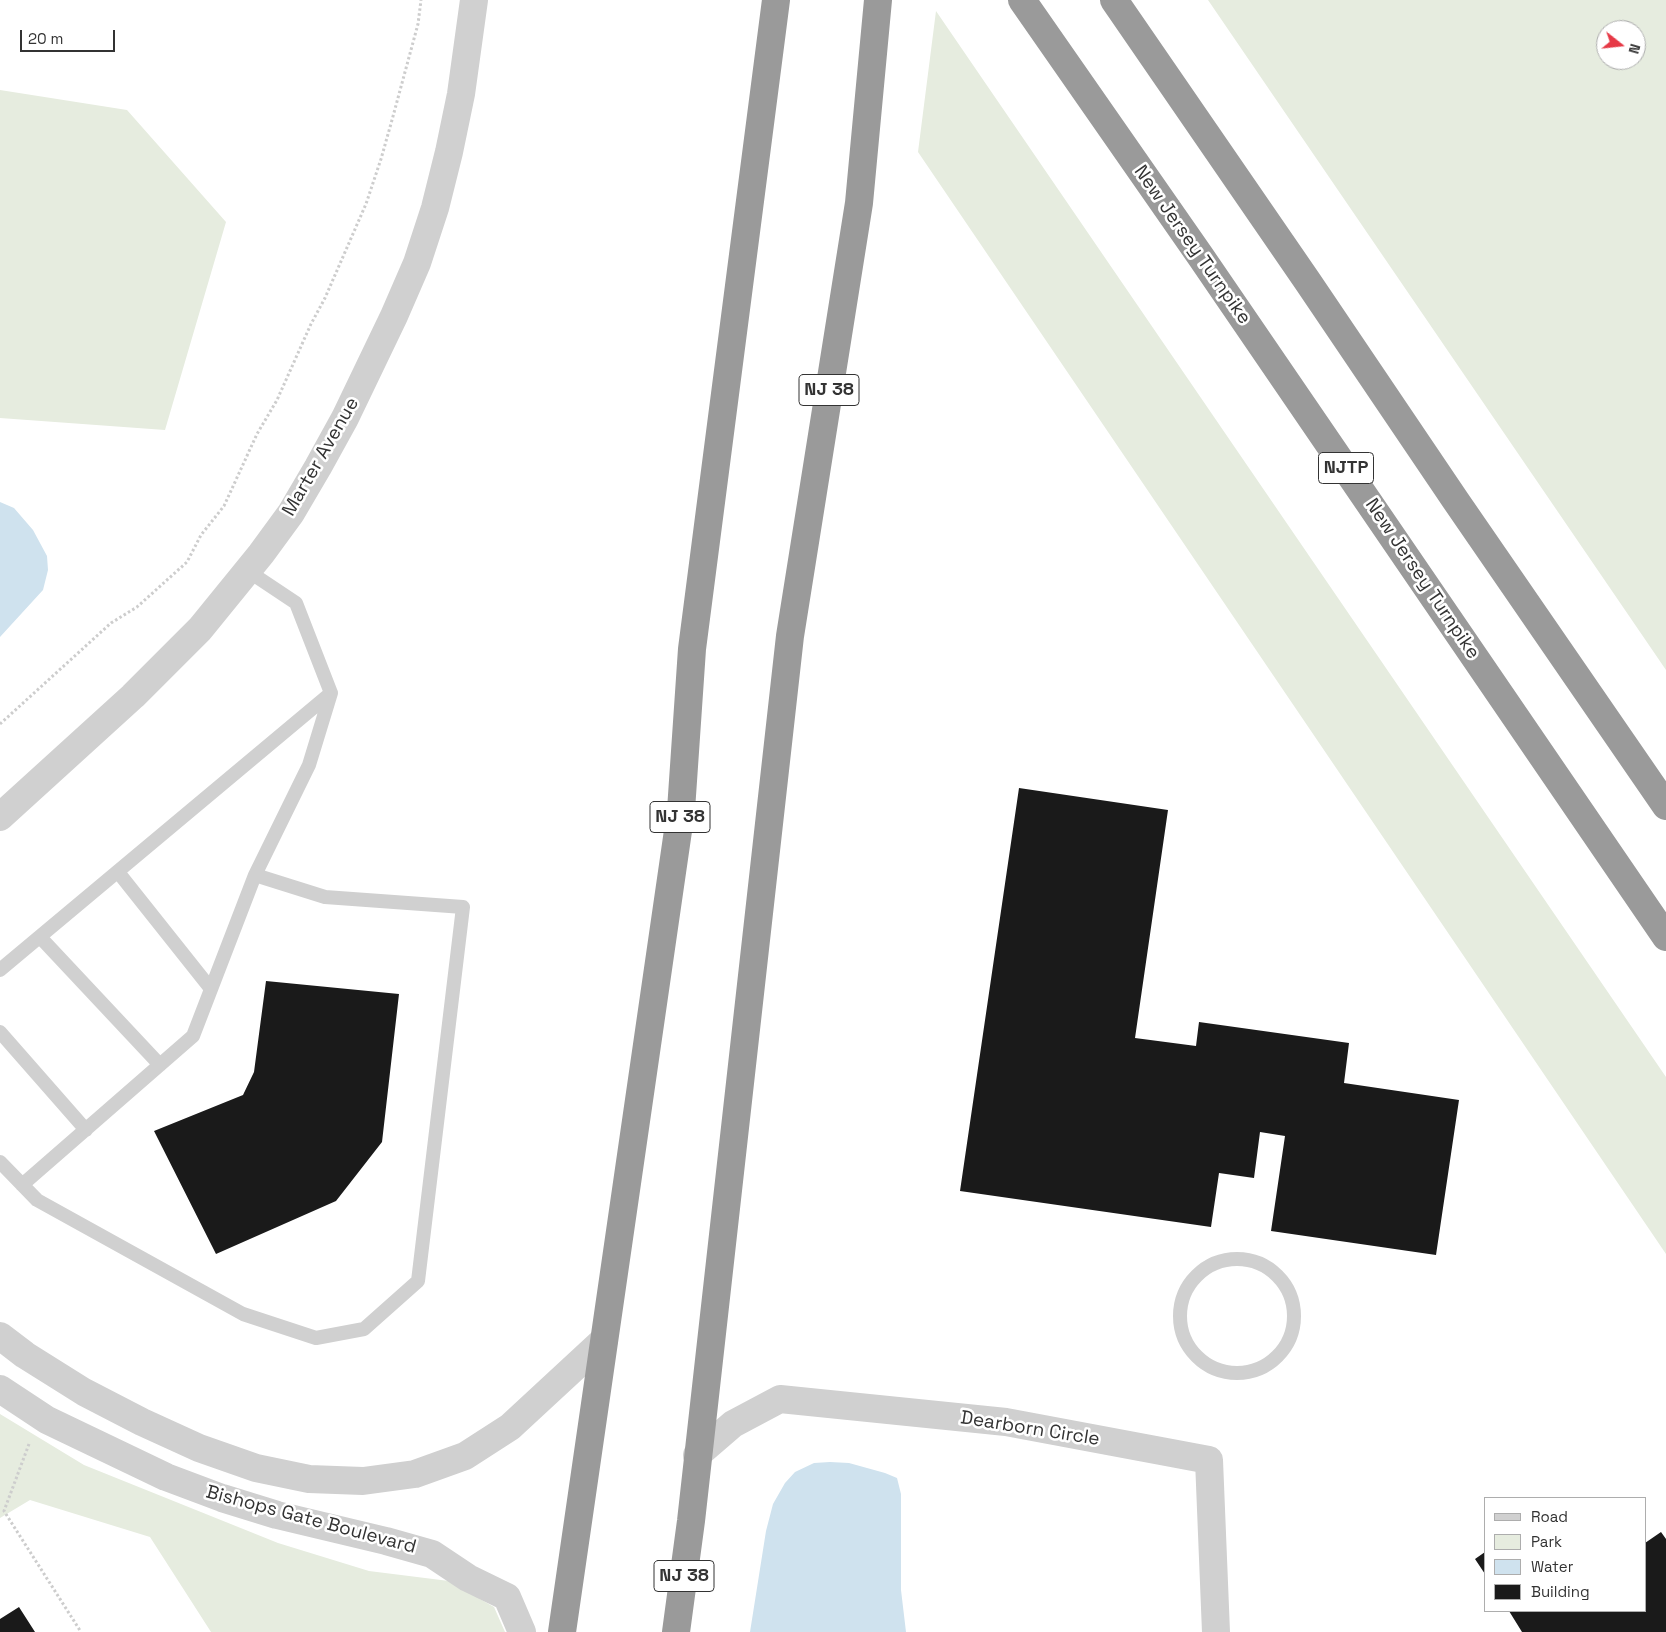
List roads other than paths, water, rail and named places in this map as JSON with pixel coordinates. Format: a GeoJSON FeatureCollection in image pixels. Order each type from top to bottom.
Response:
{"type":"FeatureCollection","features":[{"type":"Feature","properties":{"kind":"highway","name":"NJ 38"},"geometry":{"type":"LineString","coordinates":[[562,1632],[681,810],[692,649],[776,0]]}},
{"type":"Feature","properties":{"kind":"highway","name":"NJ 38"},"geometry":{"type":"LineString","coordinates":[[676,1632],[692,1520],[790,636],[859,203],[878,0]]}},
{"type":"Feature","properties":{"kind":"highway","name":"New Jersey Turnpike"},"geometry":{"type":"LineString","coordinates":[[1022,0],[1201,257],[1666,938]]}},
{"type":"Feature","properties":{"kind":"highway"},"geometry":{"type":"LineString","coordinates":[[1114,0],[1666,806]]}},
{"type":"Feature","properties":{"kind":"street","name":"Marter Avenue"},"geometry":{"type":"LineString","coordinates":[[0,817],[168,663],[200,629],[248,571],[290,513],[318,467],[369,368],[417,263],[435,208],[449,152],[461,94],[474,0]]}},
{"type":"Feature","properties":{"kind":"street","name":"Bishops Gate Boulevard"},"geometry":{"type":"LineString","coordinates":[[0,1336],[25,1355],[84,1392],[142,1422],[199,1448],[256,1468],[309,1479],[363,1481],[415,1474],[465,1456],[510,1427],[604,1340]]}},
{"type":"Feature","properties":{"kind":"street","name":"Bishops Gate Boulevard"},"geometry":{"type":"LineString","coordinates":[[0,1389],[47,1420],[166,1477],[222,1498],[277,1515],[432,1554],[468,1578],[507,1597],[522,1632]]}},
{"type":"Feature","properties":{"kind":"street","name":"Dearborn Circle"},"geometry":{"type":"LineString","coordinates":[[698,1456],[733,1424],[780,1399],[1006,1422],[1209,1460],[1216,1632]]}},
{"type":"Feature","properties":{"kind":"lane"},"geometry":{"type":"LineString","coordinates":[[22,1185],[193,1036],[255,875],[309,765],[331,694],[296,603],[248,571]]}},
{"type":"Feature","properties":{"kind":"lane"},"geometry":{"type":"LineString","coordinates":[[0,970],[331,694]]}},
{"type":"Feature","properties":{"kind":"lane"},"geometry":{"type":"LineString","coordinates":[[118,872],[211,989]]}},
{"type":"Feature","properties":{"kind":"lane"},"geometry":{"type":"LineString","coordinates":[[0,1162],[37,1200],[243,1314],[316,1338],[364,1329],[418,1281],[463,907],[325,897],[255,875]]}},
{"type":"Feature","properties":{"kind":"lane"},"geometry":{"type":"LineString","coordinates":[[40,937],[160,1065]]}},
{"type":"Feature","properties":{"kind":"lane"},"geometry":{"type":"LineString","coordinates":[[0,1032],[86,1130]]}},
{"type":"Feature","properties":{"kind":"lane"},"geometry":{"type":"LineString","coordinates":[[1240,1259],[1258,1263],[1274,1273],[1286,1287],[1290,1296],[1293,1305],[1294,1323],[1288,1341],[1276,1357],[1261,1368],[1243,1373],[1223,1372],[1206,1365],[1192,1352],[1183,1335],[1180,1316],[1183,1298],[1191,1281],[1205,1268],[1222,1261],[1240,1259]]}},
{"type":"Feature","properties":{"kind":"water"},"geometry":{"type":"Polygon","coordinates":[[[0,502],[14,508],[33,530],[47,556],[48,570],[43,590],[0,637],[0,502]]]}},
{"type":"Feature","properties":{"kind":"water"},"geometry":{"type":"Polygon","coordinates":[[[814,1463],[849,1463],[897,1478],[901,1494],[901,1590],[906,1632],[750,1632],[766,1531],[773,1504],[785,1483],[795,1472],[814,1463]]]}}]}
